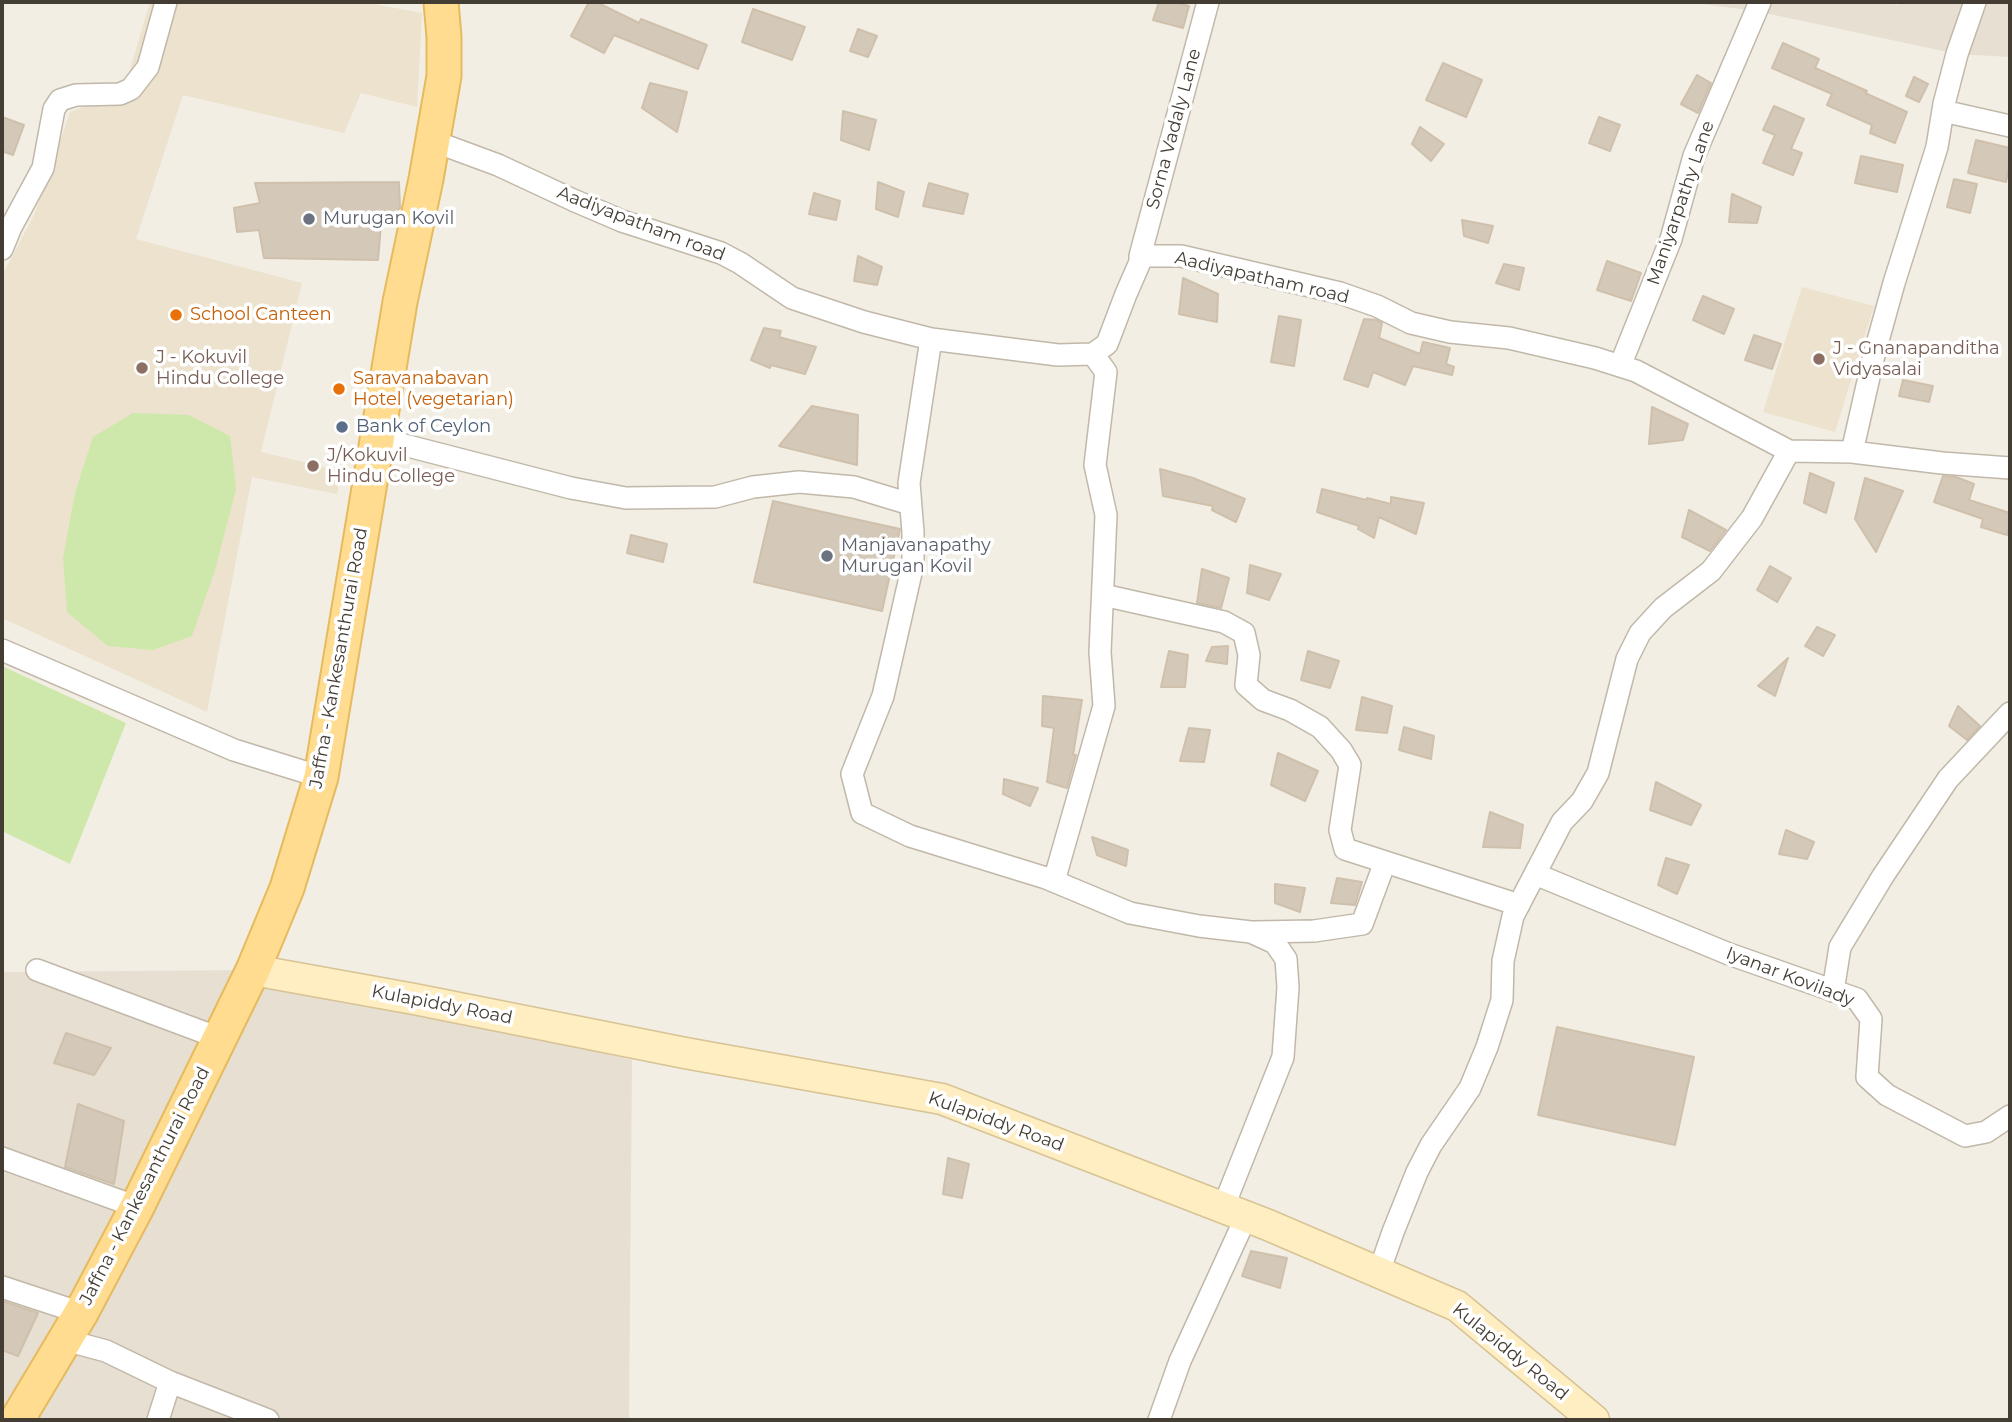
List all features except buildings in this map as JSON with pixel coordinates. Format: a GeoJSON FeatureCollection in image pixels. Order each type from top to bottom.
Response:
{"type":"FeatureCollection","features":[{"type":"Feature","properties":{"kind":"main road","name":"Jaffna - Kankesanthurai Road"},"geometry":{"type":"LineString","coordinates":[[17,1420],[73,1326],[137,1207],[253,970],[287,888],[321,777],[400,302],[444,76],[441,2]]}},
{"type":"Feature","properties":{"kind":"main road","name":"Kulapiddy Road"},"geometry":{"type":"LineString","coordinates":[[253,970],[685,1054],[942,1099],[1235,1212],[1457,1306],[1594,1420]]}},
{"type":"Feature","properties":{"kind":"street"},"geometry":{"type":"LineString","coordinates":[[2,249],[6,225],[43,168],[54,109],[61,100],[76,95],[120,94],[131,89],[148,67],[166,2]]}},
{"type":"Feature","properties":{"kind":"street","name":"Sorna Vadaly Lane"},"geometry":{"type":"LineString","coordinates":[[1140,256],[1208,2]]}},
{"type":"Feature","properties":{"kind":"street","name":"Maniyarpathy Lane"},"geometry":{"type":"LineString","coordinates":[[1620,366],[1671,239],[1694,156],[1759,2]]}},
{"type":"Feature","properties":{"kind":"street"},"geometry":{"type":"LineString","coordinates":[[1852,452],[1874,355],[1937,147],[1942,111],[1957,54],[1975,2]]}},
{"type":"Feature","properties":{"kind":"street"},"geometry":{"type":"LineString","coordinates":[[1942,111],[2010,126]]}},
{"type":"Feature","properties":{"kind":"street","name":"Aadiyapatham road"},"geometry":{"type":"LineString","coordinates":[[433,141],[498,165],[622,221],[721,253],[792,298],[863,322],[931,339],[1058,355],[1093,354]]}},
{"type":"Feature","properties":{"kind":"street"},"geometry":{"type":"LineString","coordinates":[[1054,881],[1104,706],[1100,652],[1106,515],[1095,464],[1106,372],[1093,354],[1107,344],[1140,262],[1140,256]]}},
{"type":"Feature","properties":{"kind":"street","name":"Aadiyapatham road"},"geometry":{"type":"LineString","coordinates":[[1140,256],[1181,256],[1340,293],[1377,306],[1411,323],[1450,332],[1509,338],[1595,358],[1636,371],[1789,451]]}},
{"type":"Feature","properties":{"kind":"street"},"geometry":{"type":"LineString","coordinates":[[931,339],[909,483],[914,532],[913,564],[883,695],[852,774],[862,813],[910,836],[1054,881],[1130,913],[1199,926],[1251,932],[1314,931],[1362,924],[1385,862]]}},
{"type":"Feature","properties":{"kind":"street"},"geometry":{"type":"LineString","coordinates":[[377,439],[571,488],[626,498],[715,496],[753,487],[799,482],[854,487],[910,504]]}},
{"type":"Feature","properties":{"kind":"street"},"geometry":{"type":"LineString","coordinates":[[1379,1272],[1417,1172],[1431,1145],[1470,1088],[1487,1047],[1502,1000],[1503,961],[1513,916],[1562,822],[1582,801],[1598,773],[1627,659],[1640,633],[1663,608],[1711,571],[1752,518],[1789,451],[1852,452],[2010,468]]}},
{"type":"Feature","properties":{"kind":"street"},"geometry":{"type":"LineString","coordinates":[[1103,596],[1224,622],[1244,633],[1249,655],[1247,685],[1263,700],[1290,710],[1320,727],[1341,750],[1350,765],[1340,830],[1345,849],[1519,905]]}},
{"type":"Feature","properties":{"kind":"street"},"geometry":{"type":"LineString","coordinates":[[2,650],[234,750],[321,777]]}},
{"type":"Feature","properties":{"kind":"street"},"geometry":{"type":"LineString","coordinates":[[1833,991],[1840,947],[1883,876],[1948,779],[2010,713]]}},
{"type":"Feature","properties":{"kind":"street","name":"Iyanar Kovilady"},"geometry":{"type":"LineString","coordinates":[[1535,874],[1729,954],[1857,999],[1871,1019],[1867,1077],[1887,1095],[1965,1136],[1986,1132],[2010,1116]]}},
{"type":"Feature","properties":{"kind":"street"},"geometry":{"type":"LineString","coordinates":[[1159,1420],[1235,1212],[1283,1057],[1288,987],[1286,959],[1275,943],[1251,932]]}},
{"type":"Feature","properties":{"kind":"street"},"geometry":{"type":"LineString","coordinates":[[37,970],[219,1038]]}},
{"type":"Feature","properties":{"kind":"street"},"geometry":{"type":"LineString","coordinates":[[2,1158],[137,1207]]}},
{"type":"Feature","properties":{"kind":"street"},"geometry":{"type":"LineString","coordinates":[[2,1287],[73,1326],[106,1351],[170,1382],[268,1420]]}},
{"type":"Feature","properties":{"kind":"street"},"geometry":{"type":"LineString","coordinates":[[158,1420],[170,1382]]}},
{"type":"Feature","properties":{"kind":"shaded area","name":"J - Kokuvil Hindu College"},"geometry":{"type":"Polygon","coordinates":[[[150,2],[363,2],[422,13],[417,107],[361,93],[344,133],[183,95],[136,239],[302,283],[261,452],[341,471],[337,494],[252,477],[207,712],[2,618],[2,276],[35,213],[70,112],[123,93],[150,2]]]}},
{"type":"Feature","properties":{"kind":"shaded area"},"geometry":{"type":"Polygon","coordinates":[[[1686,2],[1889,2],[1897,5],[1900,2],[2010,2],[2010,57],[1957,54],[1756,11],[1686,2]]]}},
{"type":"Feature","properties":{"kind":"shaded area","name":"J - Gnanapanditha Vidyasalai"},"geometry":{"type":"Polygon","coordinates":[[[1802,287],[1874,306],[1835,432],[1763,412],[1802,287]]]}},
{"type":"Feature","properties":{"kind":"shaded area"},"geometry":{"type":"Polygon","coordinates":[[[253,970],[632,1060],[629,1420],[2,1420],[2,972],[253,970]]]}},
{"type":"Feature","properties":{"kind":"green space"},"geometry":{"type":"Polygon","coordinates":[[[133,413],[189,415],[230,436],[236,489],[215,570],[192,636],[153,650],[108,646],[67,612],[63,558],[75,493],[93,437],[133,413]]]}},
{"type":"Feature","properties":{"kind":"green space"},"geometry":{"type":"Polygon","coordinates":[[[2,666],[126,723],[70,864],[2,831],[2,666]]]}},
{"type":"Feature","properties":{"kind":"place","name":"Murugan Kovil"},"geometry":{"type":"Point","coordinates":[309,219]}},
{"type":"Feature","properties":{"kind":"place","name":"School Canteen"},"geometry":{"type":"Point","coordinates":[176,315]}},
{"type":"Feature","properties":{"kind":"place","name":"J - Gnanapanditha Vidyasalai"},"geometry":{"type":"Point","coordinates":[1819,359]}},
{"type":"Feature","properties":{"kind":"place","name":"J - Kokuvil Hindu College"},"geometry":{"type":"Point","coordinates":[142,368]}},
{"type":"Feature","properties":{"kind":"place","name":"Saravanabavan Hotel (vegetarian)"},"geometry":{"type":"Point","coordinates":[339,389]}},
{"type":"Feature","properties":{"kind":"place","name":"Bank of Ceylon"},"geometry":{"type":"Point","coordinates":[342,427]}},
{"type":"Feature","properties":{"kind":"place","name":"J/Kokuvil Hindu College"},"geometry":{"type":"Point","coordinates":[313,466]}},
{"type":"Feature","properties":{"kind":"place","name":"Manjavanapathy Murugan Kovil"},"geometry":{"type":"Point","coordinates":[827,556]}}]}
